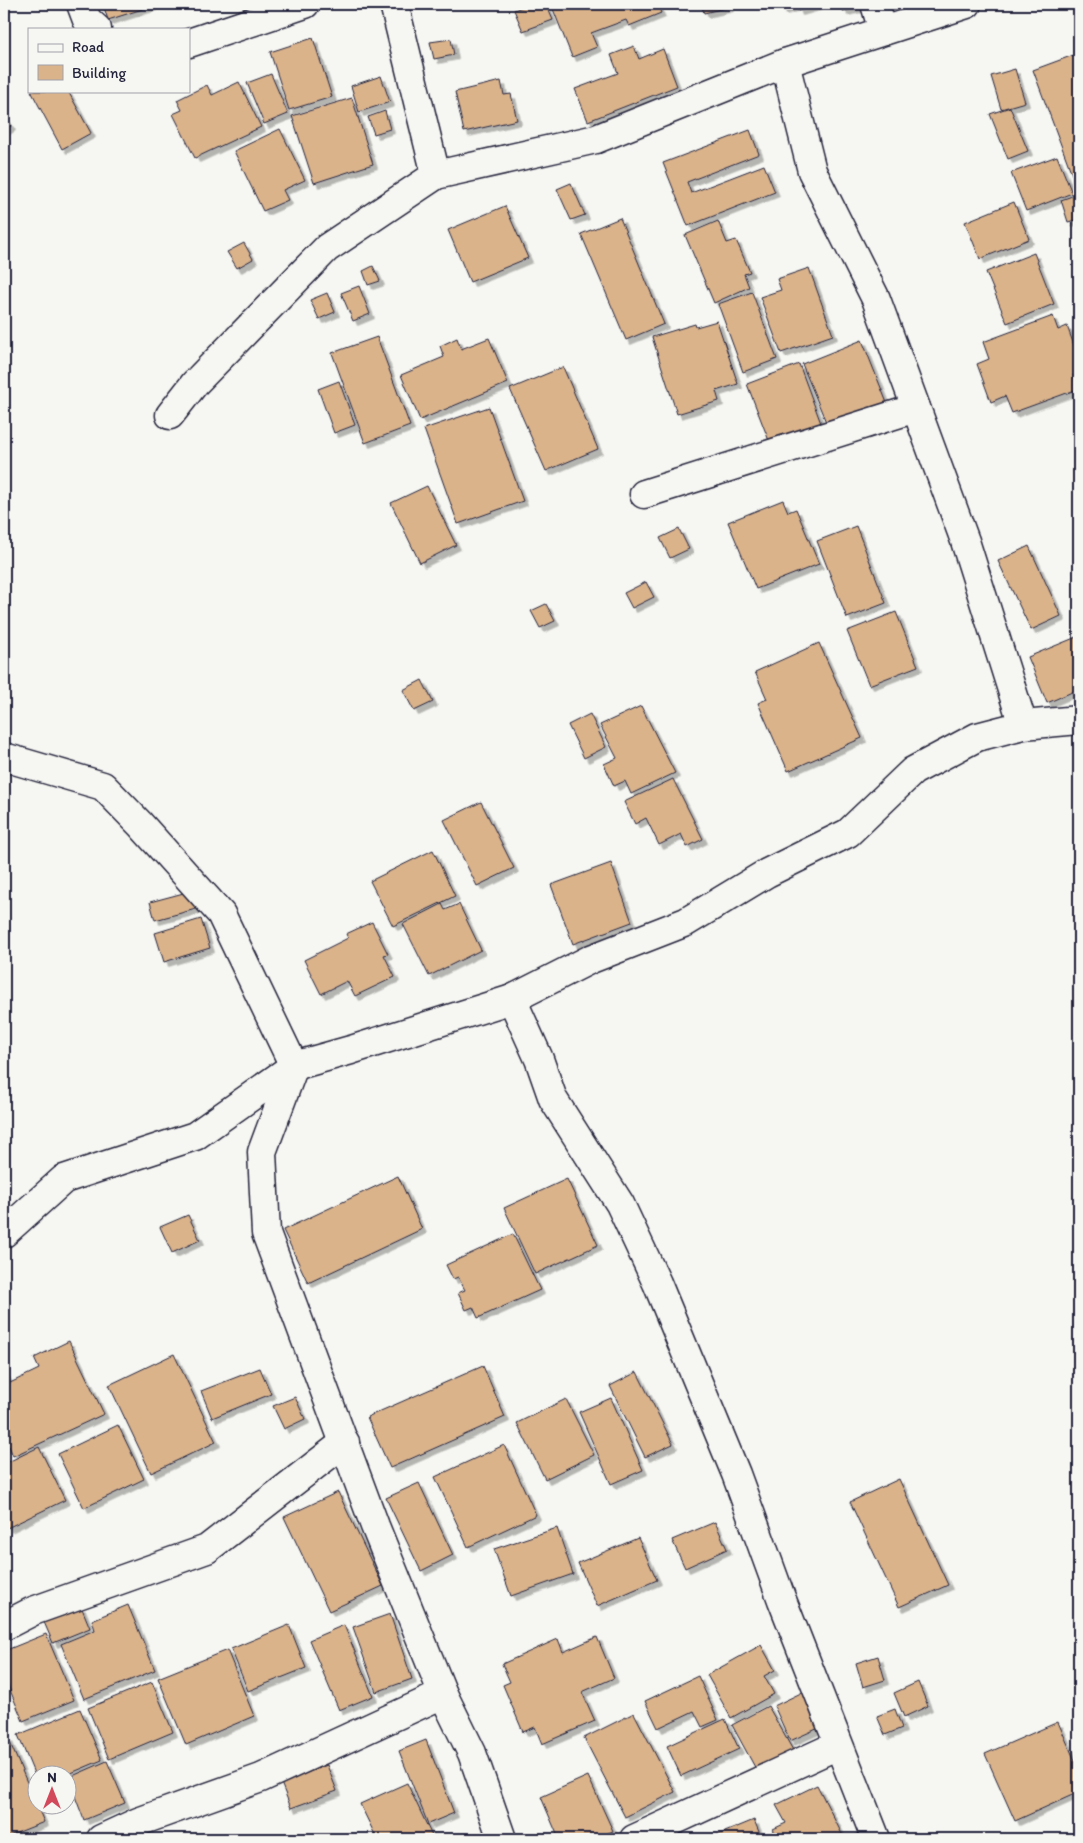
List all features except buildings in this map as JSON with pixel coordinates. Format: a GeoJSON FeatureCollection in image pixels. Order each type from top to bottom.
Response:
{"type":"FeatureCollection","features":[{"type":"Feature","properties":{"kind":"street"},"geometry":{"type":"LineString","coordinates":[[81,4],[87,20],[96,28]]}},
{"type":"Feature","properties":{"kind":"street"},"geometry":{"type":"LineString","coordinates":[[190,43],[305,4]]}},
{"type":"Feature","properties":{"kind":"street"},"geometry":{"type":"LineString","coordinates":[[394,4],[436,175]]}},
{"type":"Feature","properties":{"kind":"street"},"geometry":{"type":"LineString","coordinates":[[875,4],[883,31]]}},
{"type":"Feature","properties":{"kind":"street"},"geometry":{"type":"LineString","coordinates":[[170,415],[195,383],[327,248],[436,175],[596,139],[785,63],[967,4]]}},
{"type":"Feature","properties":{"kind":"street"},"geometry":{"type":"LineString","coordinates":[[785,63],[812,171],[876,299],[965,540],[1023,725]]}},
{"type":"Feature","properties":{"kind":"street"},"geometry":{"type":"LineString","coordinates":[[644,494],[916,408]]}},
{"type":"Feature","properties":{"kind":"street"},"geometry":{"type":"LineString","coordinates":[[4,1233],[64,1179],[195,1136],[294,1066],[512,999],[591,959],[686,922],[766,873],[848,833],[913,771],[977,737],[1023,725],[1079,720]]}},
{"type":"Feature","properties":{"kind":"street"},"geometry":{"type":"LineString","coordinates":[[4,757],[104,786],[140,824],[221,914],[294,1066],[262,1152],[266,1233],[375,1526],[443,1694],[472,1753],[502,1839]]}},
{"type":"Feature","properties":{"kind":"street"},"geometry":{"type":"LineString","coordinates":[[512,999],[539,1059],[553,1100],[620,1204],[657,1283],[736,1474],[782,1600],[876,1839]]}},
{"type":"Feature","properties":{"kind":"street"},"geometry":{"type":"LineString","coordinates":[[4,1626],[33,1611],[207,1549],[345,1442]]}},
{"type":"Feature","properties":{"kind":"street"},"geometry":{"type":"LineString","coordinates":[[101,1839],[138,1822],[261,1778],[443,1694]]}},
{"type":"Feature","properties":{"kind":"street"},"geometry":{"type":"LineString","coordinates":[[634,1839],[838,1745]]}}]}
